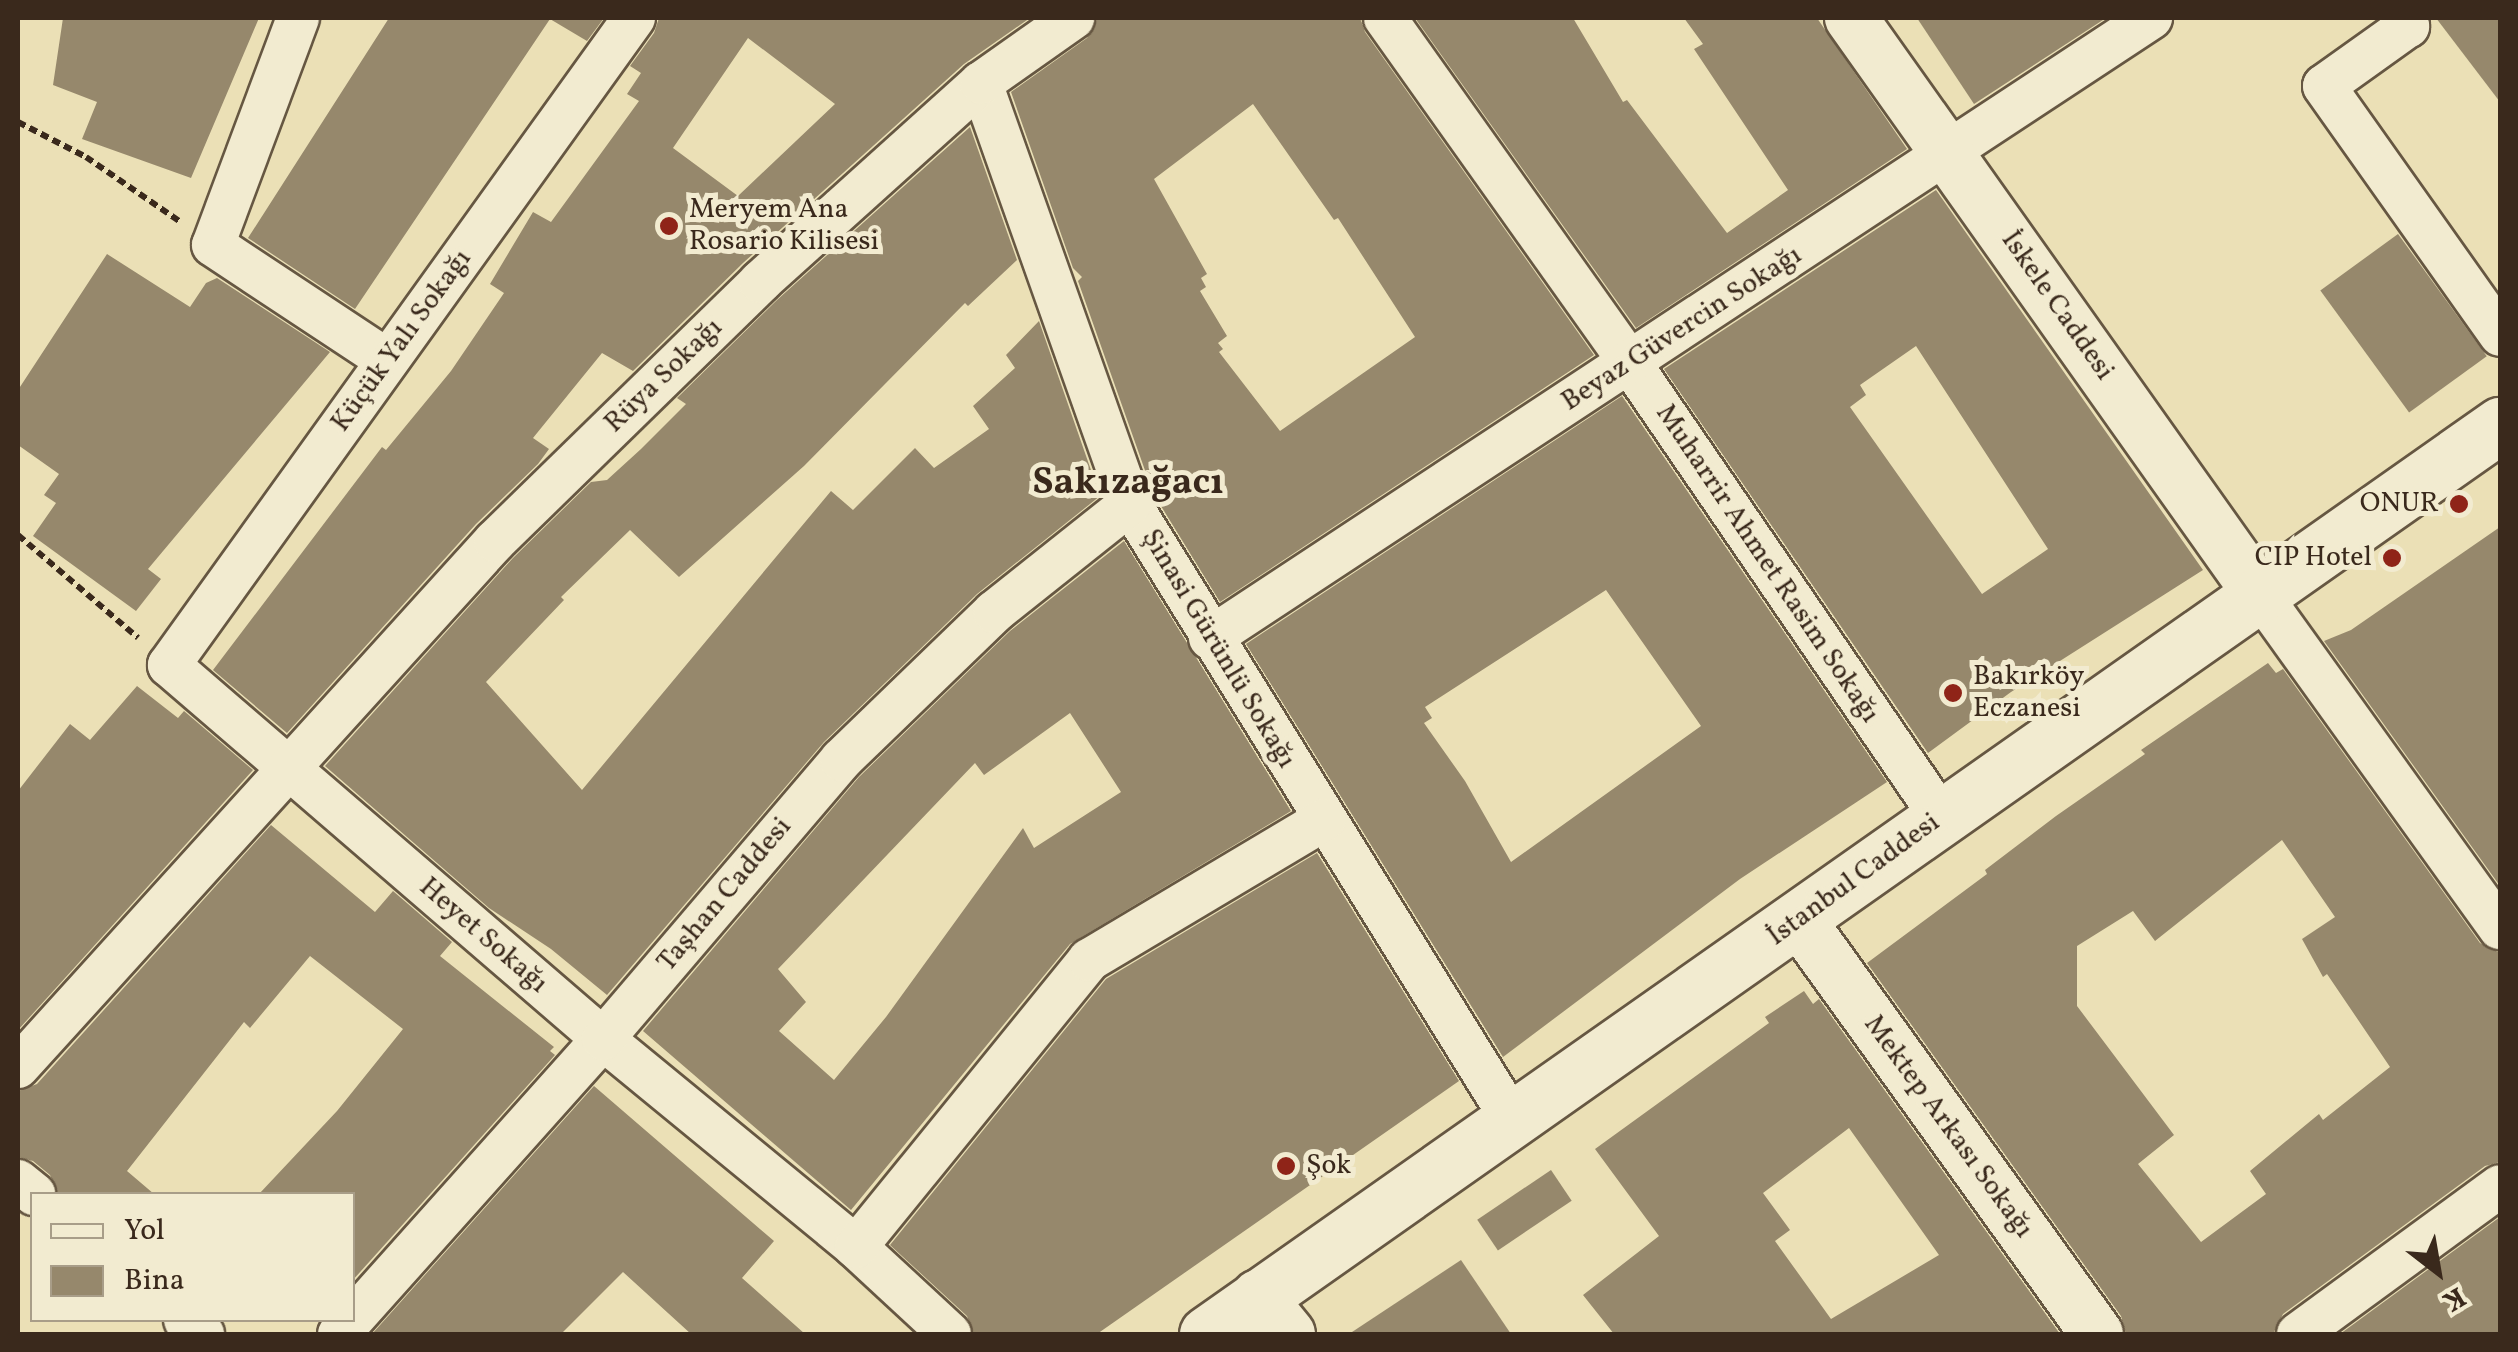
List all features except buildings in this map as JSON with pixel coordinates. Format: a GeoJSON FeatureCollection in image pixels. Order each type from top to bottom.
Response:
{"type":"FeatureCollection","features":[{"type":"Feature","properties":{"kind":"main road","name":"İstanbul Caddesi"},"geometry":{"type":"LineString","coordinates":[[1206,1334],[1273,1315],[1513,1121],[2500,426]]}},
{"type":"Feature","properties":{"kind":"street"},"geometry":{"type":"LineString","coordinates":[[298,18],[213,245],[387,360]]}},
{"type":"Feature","properties":{"kind":"street","name":"Küçük Yalı Sokağı"},"geometry":{"type":"LineString","coordinates":[[169,664],[634,18]]}},
{"type":"Feature","properties":{"kind":"street","name":"Rüya Sokağı"},"geometry":{"type":"LineString","coordinates":[[18,1067],[508,528],[760,282],[982,82],[1073,18]]}},
{"type":"Feature","properties":{"kind":"street","name":"Muharrir Ahmet Rasim Sokağı"},"geometry":{"type":"LineString","coordinates":[[1384,18],[1630,363],[1941,817]]}},
{"type":"Feature","properties":{"kind":"street","name":"İskele Caddesi"},"geometry":{"type":"LineString","coordinates":[[1851,18],[2260,596]]}},
{"type":"Feature","properties":{"kind":"street","name":"Beyaz Güvercin Sokağı"},"geometry":{"type":"LineString","coordinates":[[1210,638],[2151,18]]}},
{"type":"Feature","properties":{"kind":"street"},"geometry":{"type":"LineString","coordinates":[[2404,22],[2324,86],[2500,335]]}},
{"type":"Feature","properties":{"kind":"street","name":"Şinasi Gürünlü Sokağı"},"geometry":{"type":"LineString","coordinates":[[982,82],[1130,504],[1513,1121]]}},
{"type":"Feature","properties":{"kind":"street","name":"Taşhan Caddesi"},"geometry":{"type":"LineString","coordinates":[[355,1316],[603,1039],[841,760],[994,612],[1130,504]]}},
{"type":"Feature","properties":{"kind":"street"},"geometry":{"type":"LineString","coordinates":[[2260,596],[2500,928]]}},
{"type":"Feature","properties":{"kind":"street","name":"Heyet Sokağı"},"geometry":{"type":"LineString","coordinates":[[169,664],[603,1039],[856,1246],[950,1334]]}},
{"type":"Feature","properties":{"kind":"street"},"geometry":{"type":"LineString","coordinates":[[856,1246],[1089,960],[1324,820]]}},
{"type":"Feature","properties":{"kind":"street","name":"Mektep Arkası Sokağı"},"geometry":{"type":"LineString","coordinates":[[1799,920],[2097,1334]]}},
{"type":"Feature","properties":{"kind":"street"},"geometry":{"type":"LineString","coordinates":[[2298,1334],[2500,1186]]}},
{"type":"Feature","properties":{"kind":"path"},"geometry":{"type":"LineString","coordinates":[[18,122],[86,157],[213,245]]}},
{"type":"Feature","properties":{"kind":"path"},"geometry":{"type":"LineString","coordinates":[[18,535],[169,664]]}},
{"type":"Feature","properties":{"kind":"place","name":"Meryem Ana Rosario Kilisesi"},"geometry":{"type":"Point","coordinates":[669,226]}},
{"type":"Feature","properties":{"kind":"place","name":"ONUR"},"geometry":{"type":"Point","coordinates":[2459,504]}},
{"type":"Feature","properties":{"kind":"place","name":"CIP Hotel"},"geometry":{"type":"Point","coordinates":[2392,558]}},
{"type":"Feature","properties":{"kind":"place","name":"Bakırköy Eczanesi"},"geometry":{"type":"Point","coordinates":[1953,693]}},
{"type":"Feature","properties":{"kind":"place","name":"Şok"},"geometry":{"type":"Point","coordinates":[1286,1166]}},
{"type":"Feature","properties":{"kind":"district","name":"Sakızağacı"},"geometry":{"type":"Point","coordinates":[1128,484]}}]}
